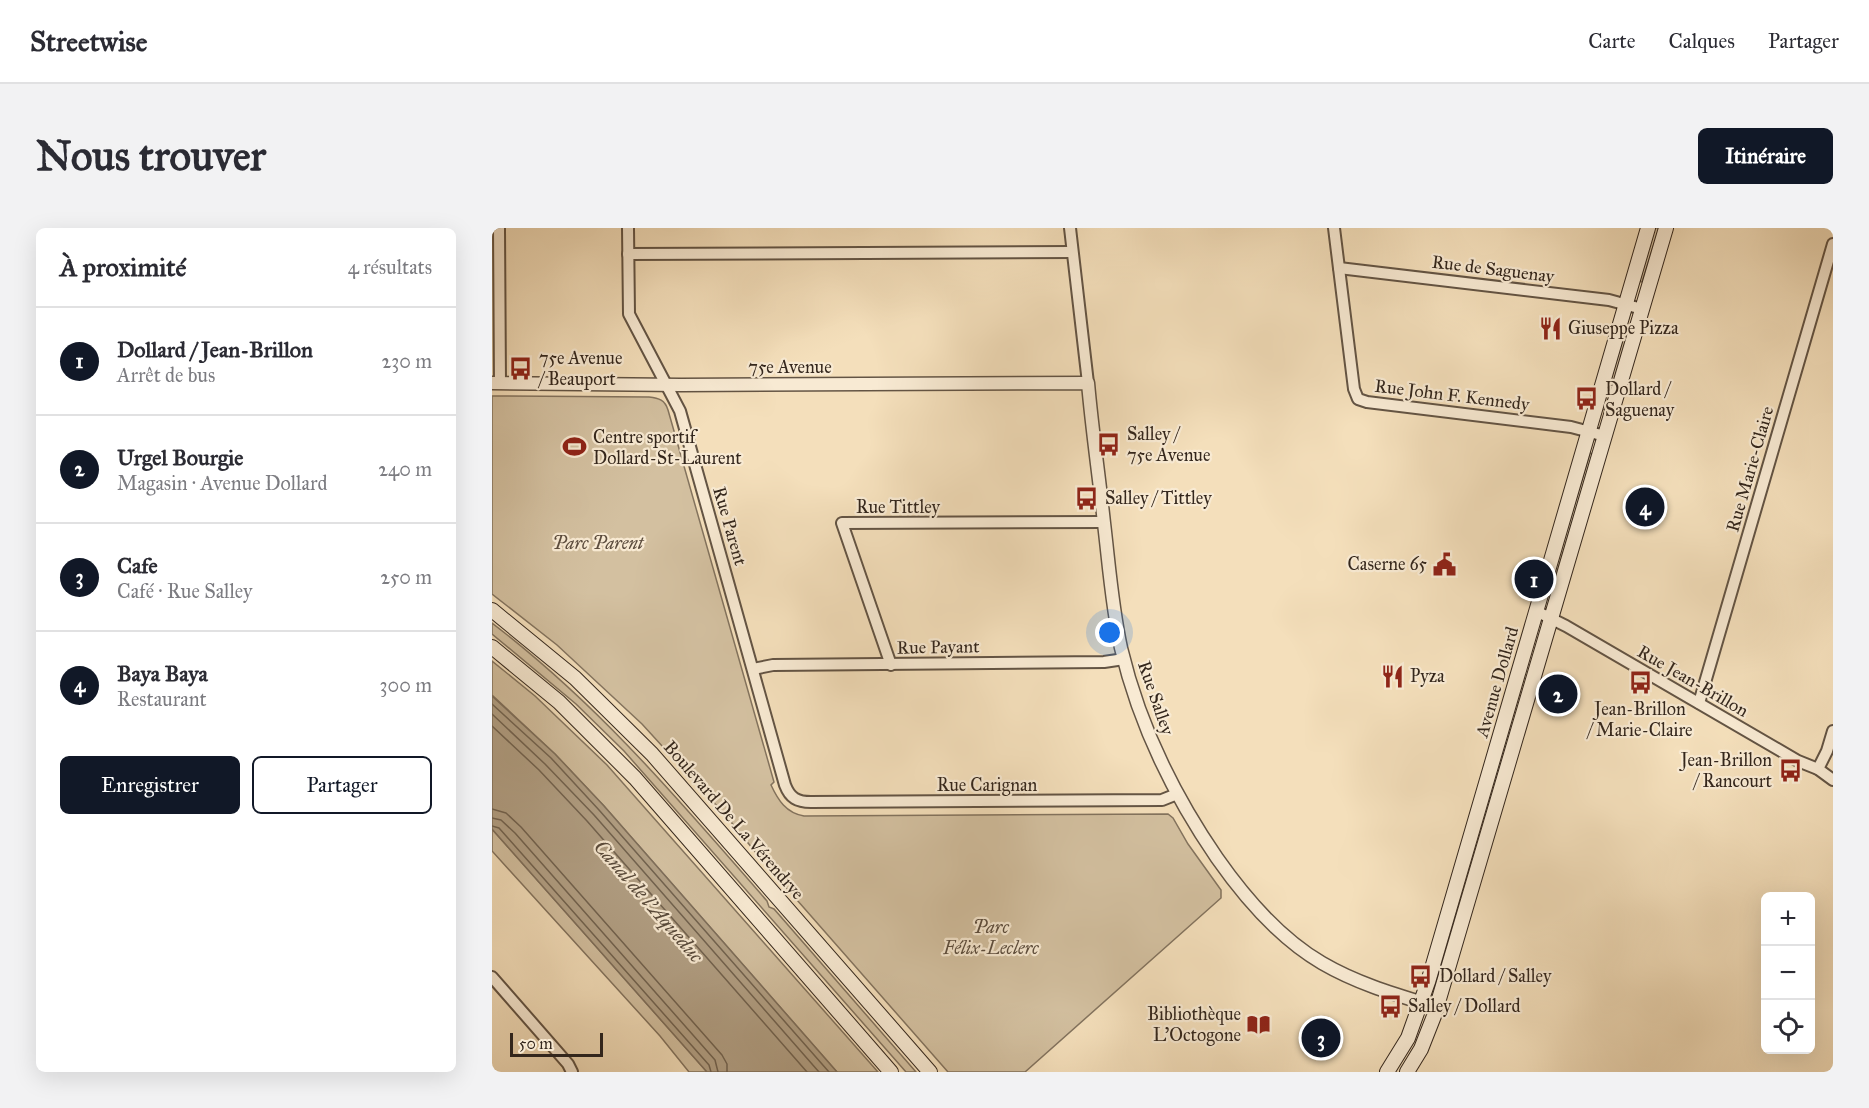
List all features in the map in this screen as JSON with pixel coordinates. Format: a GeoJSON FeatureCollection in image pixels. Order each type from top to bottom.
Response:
{"type":"FeatureCollection","features":[{"type":"Feature","properties":{"kind":"main road","name":"Avenue Dollard"},"geometry":{"type":"LineString","coordinates":[[1387,1072],[1408,1038],[1421,1002],[1648,228]]}},
{"type":"Feature","properties":{"kind":"main road","name":"Avenue Dollard"},"geometry":{"type":"LineString","coordinates":[[1407,1072],[1421,1048],[1436,1007],[1666,228]]}},
{"type":"Feature","properties":{"kind":"main road","name":"Boulevard De La Vérendrye"},"geometry":{"type":"LineString","coordinates":[[492,610],[576,678],[645,747],[930,1072]]}},
{"type":"Feature","properties":{"kind":"main road"},"geometry":{"type":"LineString","coordinates":[[492,647],[559,702],[629,772],[891,1072]]}},
{"type":"Feature","properties":{"kind":"street"},"geometry":{"type":"LineString","coordinates":[[496,383],[499,228]]}},
{"type":"Feature","properties":{"kind":"street","name":"Rue Parent"},"geometry":{"type":"LineString","coordinates":[[628,228],[629,314],[680,411],[787,788],[796,800]]}},
{"type":"Feature","properties":{"kind":"street","name":"Rue Salley"},"geometry":{"type":"LineString","coordinates":[[1070,228],[1115,616],[1124,659],[1147,730],[1177,794],[1204,839],[1236,884],[1263,915],[1290,940],[1311,956],[1344,975],[1436,1007]]}},
{"type":"Feature","properties":{"kind":"street","name":"Rue John F. Kennedy"},"geometry":{"type":"LineString","coordinates":[[1334,228],[1354,389],[1358,399],[1577,428],[1605,436]]}},
{"type":"Feature","properties":{"kind":"street","name":"Rue Marie-Claire"},"geometry":{"type":"LineString","coordinates":[[1699,703],[1833,244]]}},
{"type":"Feature","properties":{"kind":"street"},"geometry":{"type":"LineString","coordinates":[[628,255],[1072,252]]}},
{"type":"Feature","properties":{"kind":"street","name":"Rue de Saguenay"},"geometry":{"type":"LineString","coordinates":[[1339,268],[1609,300],[1642,309]]}},
{"type":"Feature","properties":{"kind":"street","name":"75e Avenue"},"geometry":{"type":"LineString","coordinates":[[496,383],[666,385],[1088,383]]}},
{"type":"Feature","properties":{"kind":"street","name":"Rue Tittley"},"geometry":{"type":"LineString","coordinates":[[891,664],[842,523],[1104,522]]}},
{"type":"Feature","properties":{"kind":"street","name":"Rue Jean-Brillon"},"geometry":{"type":"LineString","coordinates":[[1536,611],[1798,761],[1818,769],[1833,780]]}},
{"type":"Feature","properties":{"kind":"street","name":"Rue Payant"},"geometry":{"type":"LineString","coordinates":[[753,669],[773,665],[1104,662],[1124,659]]}},
{"type":"Feature","properties":{"kind":"street"},"geometry":{"type":"LineString","coordinates":[[1818,769],[1833,731]]}},
{"type":"Feature","properties":{"kind":"street","name":"Rue Carignan"},"geometry":{"type":"LineString","coordinates":[[796,800],[811,802],[1005,802],[1162,800],[1177,794]]}},
{"type":"Feature","properties":{"kind":"street"},"geometry":{"type":"LineString","coordinates":[[492,977],[568,1064],[572,1072]]}},
{"type":"Feature","properties":{"kind":"green space"},"geometry":{"type":"Polygon","coordinates":[[[1655,228],[1659,228],[1642,282],[1639,281],[1655,228]]]}},
{"type":"Feature","properties":{"kind":"green space"},"geometry":{"type":"Polygon","coordinates":[[[1627,325],[1631,325],[1605,410],[1602,409],[1627,325]]]}},
{"type":"Feature","properties":{"kind":"green space"},"geometry":{"type":"Polygon","coordinates":[[[492,396],[649,397],[659,399],[665,404],[774,782],[771,785],[787,809],[804,816],[1168,814],[1173,818],[1188,844],[1221,890],[1221,898],[1025,1072],[948,1072],[761,859],[727,817],[642,724],[557,645],[492,594],[492,396]]]}},
{"type":"Feature","properties":{"kind":"green space"},"geometry":{"type":"Polygon","coordinates":[[[1590,453],[1593,454],[1552,589],[1556,565],[1590,453]]]}},
{"type":"Feature","properties":{"kind":"green space"},"geometry":{"type":"Polygon","coordinates":[[[492,623],[568,687],[637,755],[702,826],[767,901],[769,907],[774,909],[916,1072],[906,1072],[624,751],[576,704],[492,634],[492,623]]]}},
{"type":"Feature","properties":{"kind":"green space"},"geometry":{"type":"Polygon","coordinates":[[[492,661],[535,696],[607,765],[878,1072],[837,1072],[604,806],[555,754],[492,695],[492,661]]]}},
{"type":"Feature","properties":{"kind":"green space"},"geometry":{"type":"Polygon","coordinates":[[[492,829],[707,1072],[689,1072],[660,1036],[492,851],[492,829]]]}},
{"type":"Feature","properties":{"kind":"water","name":"Canal de l'Aqueduc"},"geometry":{"type":"Polygon","coordinates":[[[492,696],[555,754],[604,806],[837,1072],[707,1072],[492,829],[492,696]]]}},
{"type":"Feature","properties":{"kind":"place","name":"Giuseppe Pizza"},"geometry":{"type":"Point","coordinates":[1550,328]}},
{"type":"Feature","properties":{"kind":"place","name":"75e Avenue / Beauport"},"geometry":{"type":"Point","coordinates":[521,368]}},
{"type":"Feature","properties":{"kind":"place","name":"Dollard / Saguenay"},"geometry":{"type":"Point","coordinates":[1587,399]}},
{"type":"Feature","properties":{"kind":"place","name":"Salley / 75e Avenue"},"geometry":{"type":"Point","coordinates":[1109,444]}},
{"type":"Feature","properties":{"kind":"place","name":"Centre sportif Dollard-St-Laurent"},"geometry":{"type":"Point","coordinates":[575,447]}},
{"type":"Feature","properties":{"kind":"place","name":"Salley / Tittley"},"geometry":{"type":"Point","coordinates":[1087,498]}},
{"type":"Feature","properties":{"kind":"place","name":"Baya Baya"},"geometry":{"type":"Point","coordinates":[1645,507]}},
{"type":"Feature","properties":{"kind":"place","name":"Caserne 65"},"geometry":{"type":"Point","coordinates":[1445,564]}},
{"type":"Feature","properties":{"kind":"place","name":"Dollard / Jean-Brillon"},"geometry":{"type":"Point","coordinates":[1534,579]}},
{"type":"Feature","properties":{"kind":"place","name":"Pyza"},"geometry":{"type":"Point","coordinates":[1392,676]}},
{"type":"Feature","properties":{"kind":"place","name":"Jean-Brillon / Marie-Claire"},"geometry":{"type":"Point","coordinates":[1640,683]}},
{"type":"Feature","properties":{"kind":"place","name":"Urgel Bourgie"},"geometry":{"type":"Point","coordinates":[1558,694]}},
{"type":"Feature","properties":{"kind":"place","name":"Jean-Brillon / Rancourt"},"geometry":{"type":"Point","coordinates":[1790,770]}},
{"type":"Feature","properties":{"kind":"place","name":"Dollard / Salley"},"geometry":{"type":"Point","coordinates":[1421,976]}},
{"type":"Feature","properties":{"kind":"place","name":"Salley / Dollard"},"geometry":{"type":"Point","coordinates":[1390,1006]}},
{"type":"Feature","properties":{"kind":"place","name":"Bibliothèque L’Octogone"},"geometry":{"type":"Point","coordinates":[1259,1024]}},
{"type":"Feature","properties":{"kind":"place","name":"Cafe"},"geometry":{"type":"Point","coordinates":[1321,1038]}},
{"type":"Feature","properties":{"kind":"park label","name":"Parc Parent"},"geometry":{"type":"Point","coordinates":[598,543]}},
{"type":"Feature","properties":{"kind":"park label","name":"Parc Félix-Leclerc"},"geometry":{"type":"Point","coordinates":[991,937]}}]}
